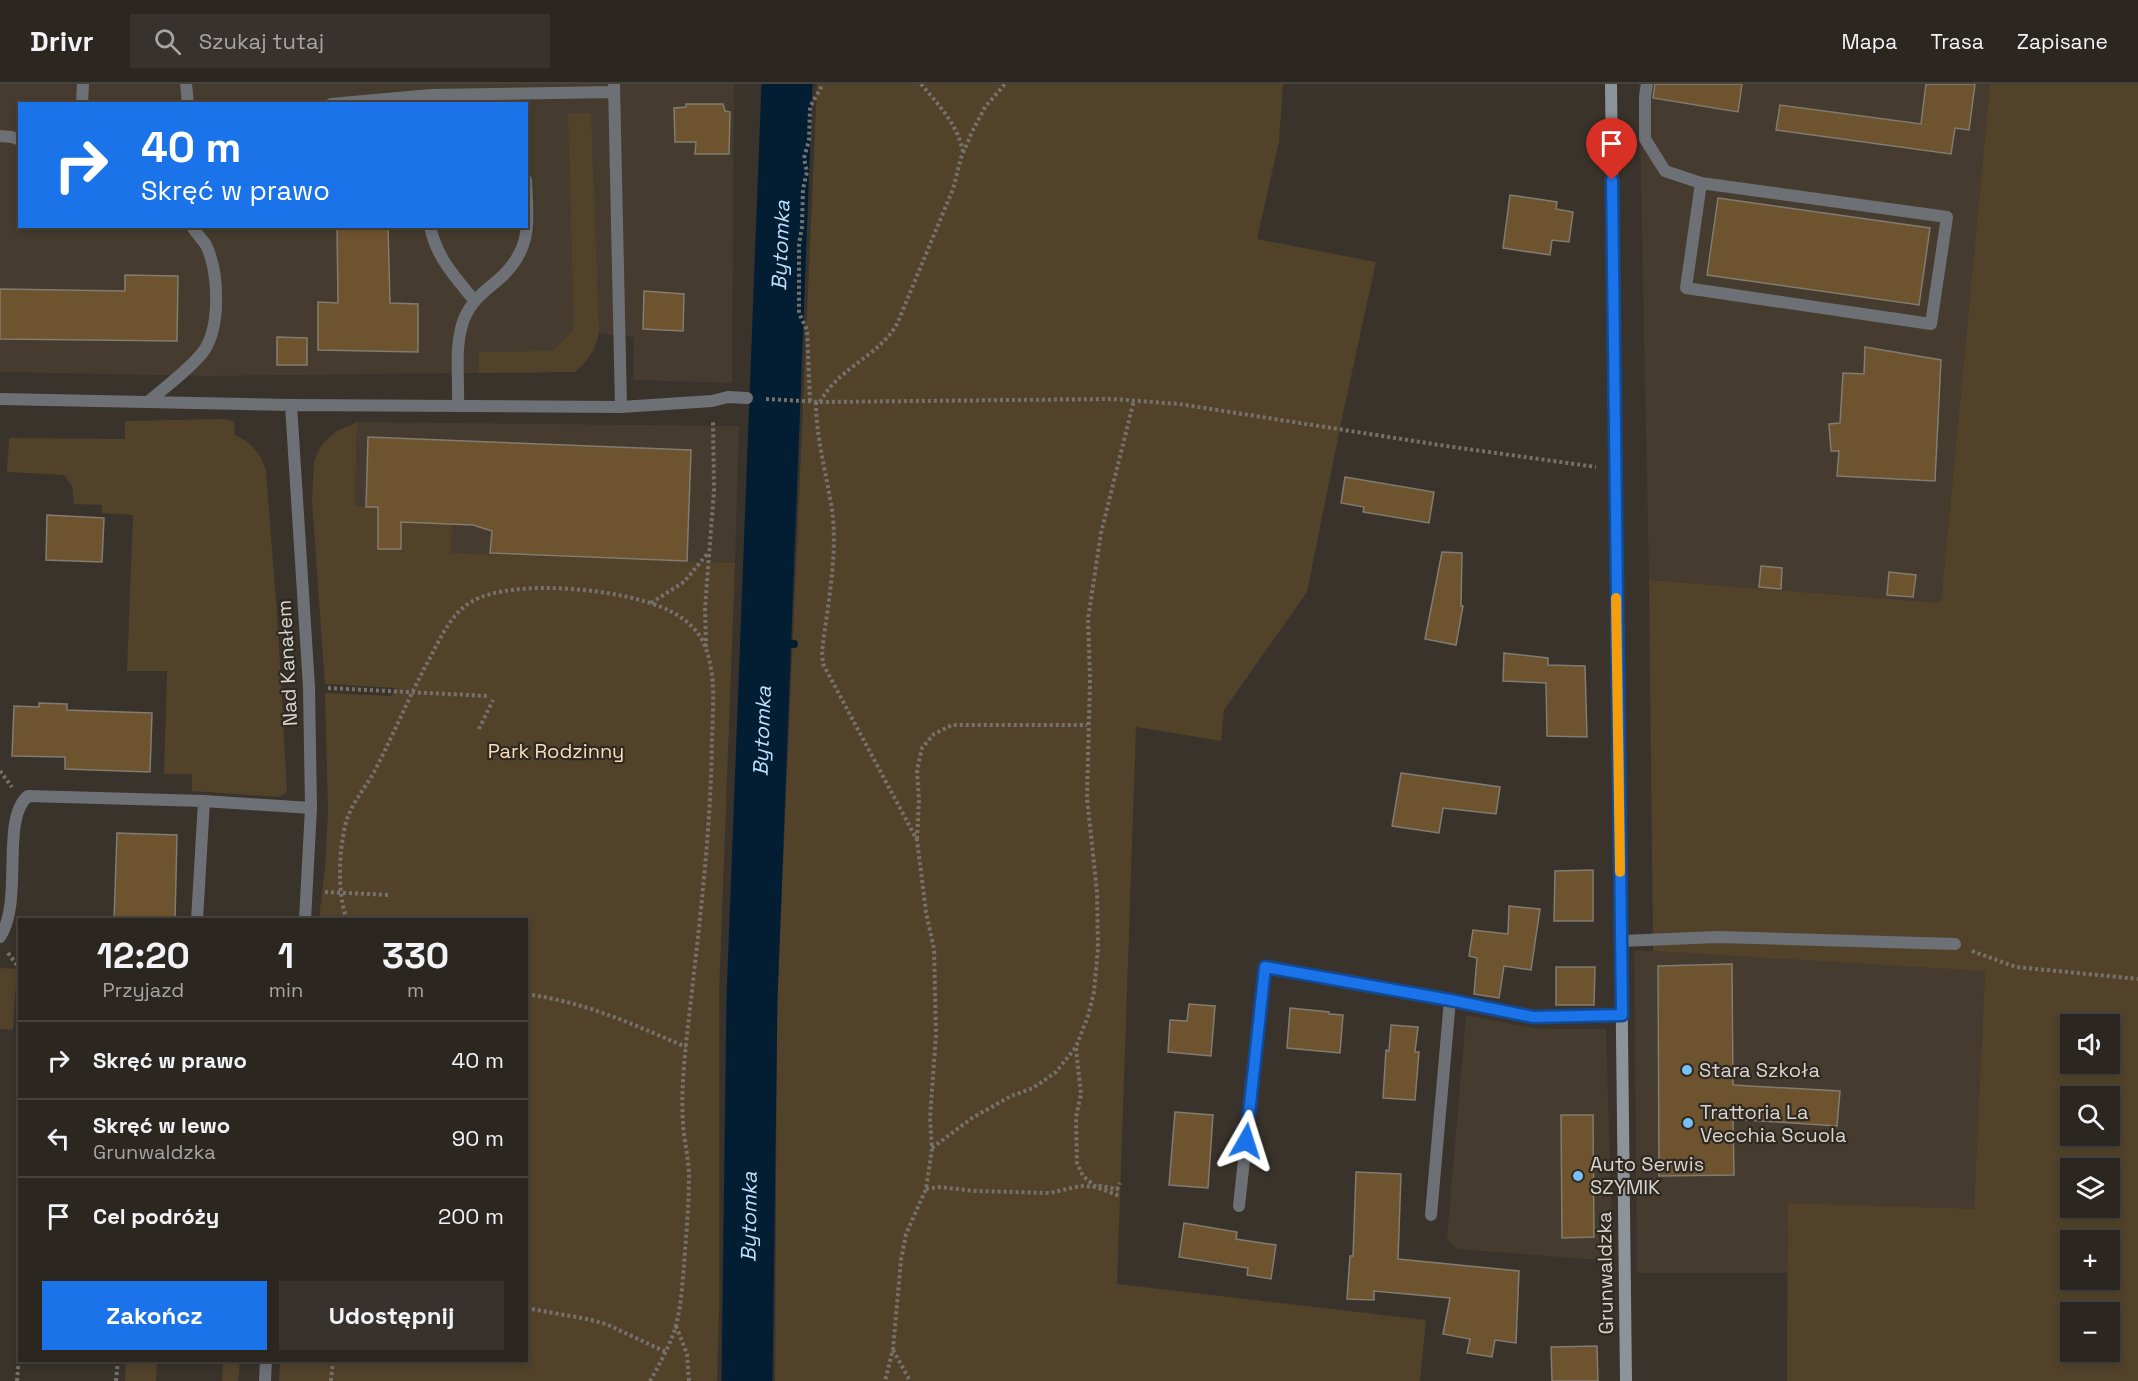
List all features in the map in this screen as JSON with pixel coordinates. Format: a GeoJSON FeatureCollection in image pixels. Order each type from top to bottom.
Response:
{"type":"FeatureCollection","features":[{"type":"Feature","properties":{"kind":"street"},"geometry":{"type":"LineString","coordinates":[[82,102],[83,84]]}},
{"type":"Feature","properties":{"kind":"street"},"geometry":{"type":"LineString","coordinates":[[186,84],[188,102]]}},
{"type":"Feature","properties":{"kind":"street","name":"Grunwaldzka"},"geometry":{"type":"LineString","coordinates":[[1611,84],[1626,1381]]}},
{"type":"Feature","properties":{"kind":"street"},"geometry":{"type":"LineString","coordinates":[[1647,84],[1646,139],[1665,171],[1701,183],[1947,217],[1930,324],[1686,288],[1701,183]]}},
{"type":"Feature","properties":{"kind":"street"},"geometry":{"type":"LineString","coordinates":[[354,102],[431,95],[614,88],[621,407]]}},
{"type":"Feature","properties":{"kind":"street"},"geometry":{"type":"LineString","coordinates":[[0,136],[18,139]]}},
{"type":"Feature","properties":{"kind":"street"},"geometry":{"type":"LineString","coordinates":[[148,402],[202,354],[211,339],[215,319],[215,275],[206,245],[193,228]]}},
{"type":"Feature","properties":{"kind":"street"},"geometry":{"type":"LineString","coordinates":[[430,228],[432,241],[442,262],[474,300]]}},
{"type":"Feature","properties":{"kind":"street"},"geometry":{"type":"LineString","coordinates":[[458,406],[459,341],[464,319],[474,300],[508,271],[523,249],[527,228]]}},
{"type":"Feature","properties":{"kind":"street"},"geometry":{"type":"LineString","coordinates":[[0,399],[291,405],[621,407],[728,397],[747,398]]}},
{"type":"Feature","properties":{"kind":"street","name":"Nad Kanałem"},"geometry":{"type":"LineString","coordinates":[[291,405],[309,687],[311,808],[305,918]]}},
{"type":"Feature","properties":{"kind":"street"},"geometry":{"type":"LineString","coordinates":[[0,937],[9,915],[10,838],[13,813],[21,800],[28,796],[204,801],[311,808]]}},
{"type":"Feature","properties":{"kind":"street"},"geometry":{"type":"LineString","coordinates":[[197,918],[204,801]]}},
{"type":"Feature","properties":{"kind":"street"},"geometry":{"type":"LineString","coordinates":[[1621,941],[1718,937],[1955,944]]}},
{"type":"Feature","properties":{"kind":"street"},"geometry":{"type":"LineString","coordinates":[[1239,1206],[1265,967],[1533,1017],[1622,1015]]}},
{"type":"Feature","properties":{"kind":"street"},"geometry":{"type":"LineString","coordinates":[[1431,1215],[1450,1000]]}},
{"type":"Feature","properties":{"kind":"street"},"geometry":{"type":"LineString","coordinates":[[265,1381],[266,1362]]}},
{"type":"Feature","properties":{"kind":"path"},"geometry":{"type":"LineString","coordinates":[[808,401],[807,330],[799,313],[799,244],[803,189],[807,172],[804,158],[808,140],[810,107],[823,84]]}},
{"type":"Feature","properties":{"kind":"path"},"geometry":{"type":"LineString","coordinates":[[921,84],[953,125],[961,140],[963,152]]}},
{"type":"Feature","properties":{"kind":"path"},"geometry":{"type":"LineString","coordinates":[[917,840],[823,664],[822,651],[832,558],[833,519],[819,434],[818,402],[842,373],[890,336],[954,189],[963,152],[972,132],[986,107],[1005,84]]}},
{"type":"Feature","properties":{"kind":"path"},"geometry":{"type":"LineString","coordinates":[[747,398],[818,402],[965,399],[1134,400],[1179,404],[1446,446],[1593,467],[1615,468]]}},
{"type":"Feature","properties":{"kind":"path"},"geometry":{"type":"LineString","coordinates":[[650,1381],[666,1352],[676,1326],[688,1202],[689,1173],[683,1102],[686,1047],[704,893],[710,810],[712,696],[706,648],[705,608],[714,491],[712,400]]}},
{"type":"Feature","properties":{"kind":"path"},"geometry":{"type":"LineString","coordinates":[[932,1149],[972,1118],[1011,1096],[1033,1088],[1056,1072],[1076,1047],[1088,1016],[1094,992],[1098,948],[1097,892],[1087,798],[1090,679],[1088,619],[1101,533],[1134,400]]}},
{"type":"Feature","properties":{"kind":"path"},"geometry":{"type":"LineString","coordinates":[[651,603],[684,582],[708,552]]}},
{"type":"Feature","properties":{"kind":"path"},"geometry":{"type":"LineString","coordinates":[[346,918],[340,894],[342,845],[349,813],[373,773],[411,693],[453,618],[469,603],[488,595],[515,590],[582,590],[614,593],[667,609],[685,620],[698,632],[706,648]]}},
{"type":"Feature","properties":{"kind":"path"},"geometry":{"type":"LineString","coordinates":[[309,687],[488,696]]}},
{"type":"Feature","properties":{"kind":"path"},"geometry":{"type":"LineString","coordinates":[[479,729],[493,700]]}},
{"type":"Feature","properties":{"kind":"path"},"geometry":{"type":"LineString","coordinates":[[885,1381],[893,1349],[901,1260],[906,1234],[926,1189],[932,1149],[930,1118],[936,1034],[934,949],[926,912],[917,840],[919,800],[917,770],[922,748],[934,734],[952,725],[1088,724]]}},
{"type":"Feature","properties":{"kind":"path"},"geometry":{"type":"LineString","coordinates":[[322,892],[390,895]]}},
{"type":"Feature","properties":{"kind":"path"},"geometry":{"type":"LineString","coordinates":[[1955,944],[2016,967],[2138,979]]}},
{"type":"Feature","properties":{"kind":"path"},"geometry":{"type":"LineString","coordinates":[[528,994],[553,998],[606,1012],[686,1047]]}},
{"type":"Feature","properties":{"kind":"path"},"geometry":{"type":"LineString","coordinates":[[1076,1047],[1080,1094],[1076,1117],[1077,1163],[1083,1176],[1096,1187],[1120,1196]]}},
{"type":"Feature","properties":{"kind":"path"},"geometry":{"type":"LineString","coordinates":[[926,1189],[939,1187],[975,1191],[1050,1193],[1080,1186],[1117,1189],[1120,1183]]}},
{"type":"Feature","properties":{"kind":"path"},"geometry":{"type":"LineString","coordinates":[[528,1308],[606,1324],[666,1352]]}},
{"type":"Feature","properties":{"kind":"path"},"geometry":{"type":"LineString","coordinates":[[676,1326],[687,1354],[689,1381]]}},
{"type":"Feature","properties":{"kind":"path"},"geometry":{"type":"LineString","coordinates":[[893,1349],[910,1381]]}},
{"type":"Feature","properties":{"kind":"path"},"geometry":{"type":"LineString","coordinates":[[17,1381],[18,1362]]}},
{"type":"Feature","properties":{"kind":"path"},"geometry":{"type":"LineString","coordinates":[[116,1381],[118,1362]]}},
{"type":"Feature","properties":{"kind":"path"},"geometry":{"type":"LineString","coordinates":[[331,1381],[333,1362]]}},
{"type":"Feature","properties":{"kind":"shaded area"},"geometry":{"type":"Polygon","coordinates":[[[0,84],[734,84],[732,383],[633,380],[634,337],[595,333],[553,372],[205,376],[0,372],[0,84]]]}},
{"type":"Feature","properties":{"kind":"shaded area"},"geometry":{"type":"Polygon","coordinates":[[[1639,84],[1990,84],[1941,603],[1649,580],[1639,84]]]}},
{"type":"Feature","properties":{"kind":"shaded area"},"geometry":{"type":"Polygon","coordinates":[[[357,422],[739,426],[735,563],[451,553],[425,523],[425,509],[355,506],[357,422]]]}},
{"type":"Feature","properties":{"kind":"shaded area"},"geometry":{"type":"Polygon","coordinates":[[[1634,950],[1985,970],[1974,1210],[1788,1203],[1788,1273],[1637,1273],[1634,950]]]}},
{"type":"Feature","properties":{"kind":"shaded area"},"geometry":{"type":"Polygon","coordinates":[[[1466,1015],[1539,1029],[1606,1029],[1613,1261],[1457,1249],[1447,1238],[1466,1015]]]}},
{"type":"Feature","properties":{"kind":"green space"},"geometry":{"type":"Polygon","coordinates":[[[817,84],[1283,84],[1279,141],[1257,239],[1376,262],[1307,592],[1224,710],[1221,741],[1136,727],[1117,1284],[1426,1320],[1420,1381],[775,1381],[777,1004],[817,84]]]}},
{"type":"Feature","properties":{"kind":"green space"},"geometry":{"type":"Polygon","coordinates":[[[1990,84],[2138,84],[2138,1381],[1787,1381],[1788,1203],[1974,1209],[1985,971],[1653,951],[1649,580],[1941,603],[1990,84]]]}},
{"type":"Feature","properties":{"kind":"green space"},"geometry":{"type":"Polygon","coordinates":[[[591,113],[599,331],[594,349],[575,372],[479,373],[479,352],[552,351],[574,329],[568,114],[591,113]]]}},
{"type":"Feature","properties":{"kind":"green space"},"geometry":{"type":"Polygon","coordinates":[[[222,419],[234,421],[235,435],[255,449],[266,471],[287,792],[278,797],[192,791],[192,774],[164,774],[167,671],[127,671],[133,515],[102,513],[102,505],[74,504],[72,486],[64,475],[7,472],[9,438],[125,439],[125,421],[222,419]]]}},
{"type":"Feature","properties":{"kind":"green space","name":"Park Rodzinny"},"geometry":{"type":"Polygon","coordinates":[[[357,422],[355,506],[393,508],[452,524],[451,553],[735,563],[719,994],[717,1381],[279,1381],[280,1362],[528,1362],[528,918],[319,918],[328,812],[325,693],[391,696],[396,688],[325,684],[312,501],[314,461],[322,444],[337,431],[357,422]]]}},
{"type":"Feature","properties":{"kind":"green space"},"geometry":{"type":"Polygon","coordinates":[[[0,968],[17,969],[13,1030],[0,1029],[0,968]]]}},
{"type":"Feature","properties":{"kind":"green space"},"geometry":{"type":"Polygon","coordinates":[[[126,1362],[157,1362],[156,1381],[125,1381],[126,1362]]]}},
{"type":"Feature","properties":{"kind":"green space"},"geometry":{"type":"Polygon","coordinates":[[[223,1362],[240,1362],[238,1381],[222,1381],[223,1362]]]}},
{"type":"Feature","properties":{"kind":"building"},"geometry":{"type":"Polygon","coordinates":[[[1655,84],[1742,84],[1738,112],[1653,98],[1655,84]]]}},
{"type":"Feature","properties":{"kind":"building"},"geometry":{"type":"Polygon","coordinates":[[[1926,84],[1975,84],[1969,130],[1955,128],[1951,154],[1776,130],[1780,105],[1921,124],[1926,84]]]}},
{"type":"Feature","properties":{"kind":"building"},"geometry":{"type":"Polygon","coordinates":[[[686,104],[723,104],[725,111],[730,112],[729,154],[695,154],[696,142],[675,142],[674,108],[686,107],[686,104]]]}},
{"type":"Feature","properties":{"kind":"building"},"geometry":{"type":"Polygon","coordinates":[[[1510,195],[1557,202],[1556,209],[1573,212],[1569,242],[1552,240],[1550,255],[1503,248],[1510,195]]]}},
{"type":"Feature","properties":{"kind":"building"},"geometry":{"type":"Polygon","coordinates":[[[1718,198],[1930,228],[1919,305],[1707,275],[1718,198]]]}},
{"type":"Feature","properties":{"kind":"building"},"geometry":{"type":"Polygon","coordinates":[[[337,228],[388,228],[390,303],[418,304],[418,352],[318,350],[318,302],[338,303],[337,228]]]}},
{"type":"Feature","properties":{"kind":"building"},"geometry":{"type":"Polygon","coordinates":[[[125,275],[178,276],[177,341],[0,339],[0,289],[125,291],[125,275]]]}},
{"type":"Feature","properties":{"kind":"building"},"geometry":{"type":"Polygon","coordinates":[[[644,291],[684,294],[683,331],[643,329],[644,291]]]}},
{"type":"Feature","properties":{"kind":"building"},"geometry":{"type":"Polygon","coordinates":[[[277,337],[307,338],[307,365],[277,365],[277,337]]]}},
{"type":"Feature","properties":{"kind":"building"},"geometry":{"type":"Polygon","coordinates":[[[1865,347],[1941,360],[1935,481],[1837,476],[1839,451],[1831,451],[1829,424],[1840,423],[1843,373],[1864,374],[1865,347]]]}},
{"type":"Feature","properties":{"kind":"building"},"geometry":{"type":"Polygon","coordinates":[[[368,437],[691,450],[687,561],[490,553],[492,531],[473,525],[401,522],[401,549],[378,549],[378,507],[366,507],[368,437]]]}},
{"type":"Feature","properties":{"kind":"building"},"geometry":{"type":"Polygon","coordinates":[[[1345,477],[1434,492],[1429,523],[1363,512],[1364,507],[1341,503],[1345,477]]]}},
{"type":"Feature","properties":{"kind":"building"},"geometry":{"type":"Polygon","coordinates":[[[47,515],[104,518],[102,562],[46,560],[47,515]]]}},
{"type":"Feature","properties":{"kind":"building"},"geometry":{"type":"Polygon","coordinates":[[[1442,552],[1462,553],[1461,606],[1463,606],[1456,645],[1425,639],[1442,552]]]}},
{"type":"Feature","properties":{"kind":"building"},"geometry":{"type":"Polygon","coordinates":[[[1761,566],[1782,568],[1781,589],[1759,587],[1761,566]]]}},
{"type":"Feature","properties":{"kind":"building"},"geometry":{"type":"Polygon","coordinates":[[[1889,572],[1916,575],[1913,597],[1887,595],[1889,572]]]}},
{"type":"Feature","properties":{"kind":"building"},"geometry":{"type":"Polygon","coordinates":[[[1504,653],[1548,658],[1548,665],[1585,666],[1587,737],[1547,736],[1546,683],[1503,681],[1504,653]]]}},
{"type":"Feature","properties":{"kind":"building"},"geometry":{"type":"Polygon","coordinates":[[[39,703],[67,704],[67,710],[152,713],[150,772],[65,769],[65,757],[12,756],[14,706],[39,707],[39,703]]]}},
{"type":"Feature","properties":{"kind":"building"},"geometry":{"type":"Polygon","coordinates":[[[1401,773],[1500,787],[1496,814],[1443,808],[1439,833],[1392,826],[1401,773]]]}},
{"type":"Feature","properties":{"kind":"building"},"geometry":{"type":"Polygon","coordinates":[[[117,833],[177,835],[175,918],[114,918],[117,833]]]}},
{"type":"Feature","properties":{"kind":"building"},"geometry":{"type":"Polygon","coordinates":[[[1593,870],[1593,921],[1554,921],[1555,871],[1593,870]]]}},
{"type":"Feature","properties":{"kind":"building"},"geometry":{"type":"Polygon","coordinates":[[[1509,906],[1540,909],[1531,970],[1504,966],[1499,998],[1474,994],[1477,958],[1469,956],[1473,930],[1508,934],[1509,906]]]}},
{"type":"Feature","properties":{"kind":"building","name":"Stara Szkoła"},"geometry":{"type":"Polygon","coordinates":[[[1732,964],[1733,1085],[1840,1091],[1837,1126],[1733,1119],[1734,1175],[1659,1176],[1658,966],[1732,964]]]}},
{"type":"Feature","properties":{"kind":"building"},"geometry":{"type":"Polygon","coordinates":[[[1556,967],[1595,967],[1594,1005],[1556,1005],[1556,967]]]}},
{"type":"Feature","properties":{"kind":"building"},"geometry":{"type":"Polygon","coordinates":[[[1189,1004],[1215,1006],[1211,1056],[1168,1052],[1170,1020],[1187,1021],[1189,1004]]]}},
{"type":"Feature","properties":{"kind":"building"},"geometry":{"type":"Polygon","coordinates":[[[1290,1008],[1343,1015],[1340,1053],[1287,1048],[1290,1008]]]}},
{"type":"Feature","properties":{"kind":"building"},"geometry":{"type":"Polygon","coordinates":[[[1391,1025],[1418,1027],[1415,1052],[1419,1052],[1415,1100],[1383,1098],[1386,1050],[1389,1051],[1391,1025]]]}},
{"type":"Feature","properties":{"kind":"building"},"geometry":{"type":"Polygon","coordinates":[[[1175,1112],[1213,1115],[1208,1188],[1169,1185],[1175,1112]]]}},
{"type":"Feature","properties":{"kind":"building","name":"Auto Serwis SZYMIK"},"geometry":{"type":"Polygon","coordinates":[[[1561,1115],[1593,1115],[1594,1237],[1562,1238],[1561,1115]]]}},
{"type":"Feature","properties":{"kind":"building"},"geometry":{"type":"Polygon","coordinates":[[[1356,1172],[1401,1174],[1398,1259],[1519,1271],[1516,1343],[1495,1340],[1492,1357],[1467,1353],[1470,1339],[1443,1334],[1450,1298],[1374,1291],[1374,1300],[1347,1299],[1350,1256],[1353,1256],[1356,1172]]]}},
{"type":"Feature","properties":{"kind":"building"},"geometry":{"type":"Polygon","coordinates":[[[1184,1223],[1237,1232],[1236,1239],[1276,1245],[1271,1279],[1247,1275],[1248,1268],[1179,1257],[1184,1223]]]}},
{"type":"Feature","properties":{"kind":"building"},"geometry":{"type":"Polygon","coordinates":[[[1597,1346],[1598,1381],[1552,1381],[1551,1347],[1597,1346]]]}},
{"type":"Feature","properties":{"kind":"waterway","name":"Bytomka"},"geometry":{"type":"LineString","coordinates":[[747,1381],[752,998],[787,84]]}},
{"type":"Feature","properties":{"kind":"waterway"},"geometry":{"type":"LineString","coordinates":[[766,641],[794,644]]}},
{"type":"Feature","properties":{"kind":"slow traffic"},"geometry":{"type":"LineString","coordinates":[[1616,598],[1620,872]]}},
{"type":"Feature","properties":{"kind":"place","name":"Stara Szkoła"},"geometry":{"type":"Point","coordinates":[1687,1070]}},
{"type":"Feature","properties":{"kind":"place","name":"Trattoria La Vecchia Scuola"},"geometry":{"type":"Point","coordinates":[1688,1123]}},
{"type":"Feature","properties":{"kind":"place","name":"Auto Serwis SZYMIK"},"geometry":{"type":"Point","coordinates":[1578,1176]}},
{"type":"Feature","properties":{"kind":"route"},"geometry":{"type":"LineString","coordinates":[[1246,1141],[1265,967],[1533,1017],[1622,1015],[1612,180]]}}]}
